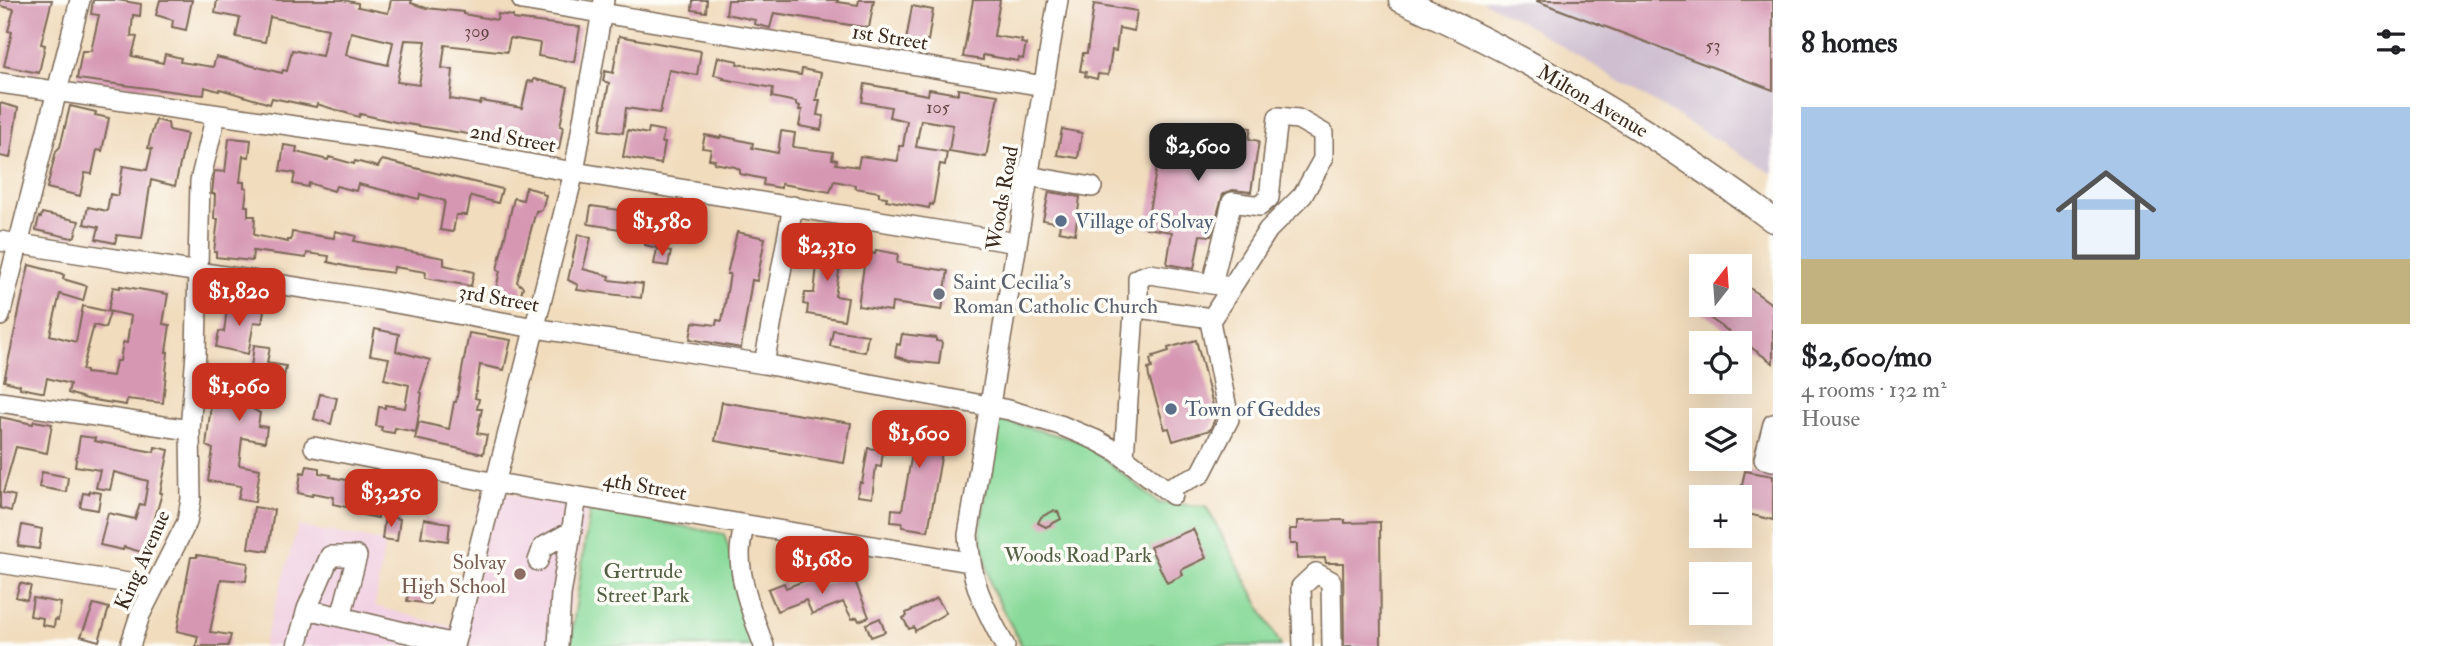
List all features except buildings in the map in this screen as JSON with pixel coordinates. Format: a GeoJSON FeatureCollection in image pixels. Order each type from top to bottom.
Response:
{"type":"FeatureCollection","features":[{"type":"Feature","properties":{"kind":"main road","name":"Milton Avenue"},"geometry":{"type":"LineString","coordinates":[[1401,0],[1549,75],[1652,135],[1773,220]]}},
{"type":"Feature","properties":{"kind":"street"},"geometry":{"type":"LineString","coordinates":[[0,316],[9,243],[57,91],[80,0]]}},
{"type":"Feature","properties":{"kind":"street","name":"1st Street"},"geometry":{"type":"LineString","coordinates":[[522,0],[603,7],[1044,86]]}},
{"type":"Feature","properties":{"kind":"street","name":"Woods Road"},"geometry":{"type":"LineString","coordinates":[[1005,646],[983,605],[969,562],[968,535],[1058,0]]}},
{"type":"Feature","properties":{"kind":"street"},"geometry":{"type":"LineString","coordinates":[[307,609],[454,645],[574,172],[603,7]]}},
{"type":"Feature","properties":{"kind":"street","name":"2nd Street"},"geometry":{"type":"LineString","coordinates":[[0,83],[412,143],[574,172],[1017,243]]}},
{"type":"Feature","properties":{"kind":"street","name":"King Avenue"},"geometry":{"type":"LineString","coordinates":[[130,646],[140,615],[187,522],[191,499],[190,430],[199,273],[197,237],[200,181],[216,115]]}},
{"type":"Feature","properties":{"kind":"street"},"geometry":{"type":"LineString","coordinates":[[1138,308],[1204,317],[1210,321],[1222,286],[1232,202],[1260,206],[1269,198],[1278,117],[1298,119],[1323,133],[1323,159],[1303,195],[1268,230],[1222,286]]}},
{"type":"Feature","properties":{"kind":"street"},"geometry":{"type":"LineString","coordinates":[[1028,176],[1092,187]]}},
{"type":"Feature","properties":{"kind":"street"},"geometry":{"type":"LineString","coordinates":[[1269,198],[1282,216]]}},
{"type":"Feature","properties":{"kind":"street"},"geometry":{"type":"LineString","coordinates":[[764,364],[793,206]]}},
{"type":"Feature","properties":{"kind":"street","name":"3rd Street"},"geometry":{"type":"LineString","coordinates":[[9,243],[373,299],[764,364],[1009,410],[1060,425],[1096,440],[1124,457],[1169,492],[1201,474],[1229,419],[1210,321]]}},
{"type":"Feature","properties":{"kind":"street"},"geometry":{"type":"LineString","coordinates":[[1124,457],[1134,312],[1138,308],[1138,278],[1150,274],[1222,286]]}},
{"type":"Feature","properties":{"kind":"street"},"geometry":{"type":"LineString","coordinates":[[0,401],[190,430]]}},
{"type":"Feature","properties":{"kind":"street"},"geometry":{"type":"LineString","coordinates":[[1773,424],[1763,458],[1773,461]]}},
{"type":"Feature","properties":{"kind":"street","name":"4th Street"},"geometry":{"type":"LineString","coordinates":[[314,447],[496,483],[969,562]]}},
{"type":"Feature","properties":{"kind":"street"},"geometry":{"type":"LineString","coordinates":[[558,646],[561,595],[577,497]]}},
{"type":"Feature","properties":{"kind":"street"},"geometry":{"type":"LineString","coordinates":[[744,526],[741,569],[764,646]]}},
{"type":"Feature","properties":{"kind":"street"},"geometry":{"type":"LineString","coordinates":[[538,561],[543,547],[572,531]]}},
{"type":"Feature","properties":{"kind":"street"},"geometry":{"type":"LineString","coordinates":[[297,646],[307,609],[330,556],[357,556],[341,617]]}},
{"type":"Feature","properties":{"kind":"street"},"geometry":{"type":"LineString","coordinates":[[0,563],[154,587]]}},
{"type":"Feature","properties":{"kind":"street"},"geometry":{"type":"LineString","coordinates":[[1303,646],[1301,587],[1316,573],[1331,581],[1332,646]]}},
{"type":"Feature","properties":{"kind":"shaded area"},"geometry":{"type":"Polygon","coordinates":[[[1481,0],[1773,0],[1773,174],[1522,22],[1481,0]]]}},
{"type":"Feature","properties":{"kind":"shaded area","name":"Solvay High School"},"geometry":{"type":"Polygon","coordinates":[[[483,489],[587,509],[563,646],[263,646],[298,526],[385,542],[375,606],[452,627],[483,489]]]}},
{"type":"Feature","properties":{"kind":"green space","name":"Woods Road Park"},"geometry":{"type":"Polygon","coordinates":[[[996,419],[1083,442],[1159,503],[1206,506],[1281,646],[1022,646],[991,587],[980,531],[996,419]]]}},
{"type":"Feature","properties":{"kind":"green space","name":"Gertrude Street Park"},"geometry":{"type":"Polygon","coordinates":[[[590,509],[724,534],[759,646],[570,646],[590,509]]]}},
{"type":"Feature","properties":{"kind":"place","name":"Village of Solvay"},"geometry":{"type":"Point","coordinates":[1061,221]}},
{"type":"Feature","properties":{"kind":"place","name":"Saint Cecilia's Roman Catholic Church"},"geometry":{"type":"Point","coordinates":[939,294]}},
{"type":"Feature","properties":{"kind":"place","name":"Town of Geddes"},"geometry":{"type":"Point","coordinates":[1171,409]}},
{"type":"Feature","properties":{"kind":"place","name":"Solvay High School"},"geometry":{"type":"Point","coordinates":[520,574]}}]}
